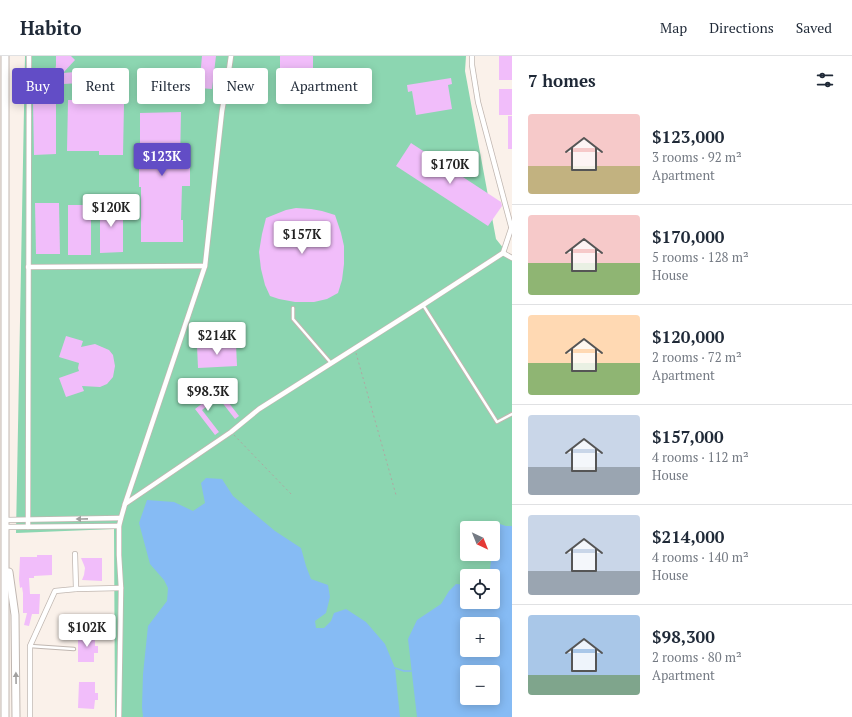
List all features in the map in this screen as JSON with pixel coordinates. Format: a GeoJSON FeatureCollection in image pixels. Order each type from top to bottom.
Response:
{"type":"FeatureCollection","features":[{"type":"Feature","properties":{"kind":"main road"},"geometry":{"type":"LineString","coordinates":[[5,56],[5,717]]}},
{"type":"Feature","properties":{"kind":"main road"},"geometry":{"type":"LineString","coordinates":[[5,546],[15,615],[16,717]]}},
{"type":"Feature","properties":{"kind":"street"},"geometry":{"type":"LineString","coordinates":[[28,527],[29,56]]}},
{"type":"Feature","properties":{"kind":"street"},"geometry":{"type":"LineString","coordinates":[[119,717],[121,588],[119,526],[125,504],[205,266],[222,111],[231,56]]}},
{"type":"Feature","properties":{"kind":"street"},"geometry":{"type":"LineString","coordinates":[[125,504],[231,432],[259,409],[423,306],[503,253],[512,230],[478,102],[472,56]]}},
{"type":"Feature","properties":{"kind":"street"},"geometry":{"type":"LineString","coordinates":[[503,253],[512,258]]}},
{"type":"Feature","properties":{"kind":"street"},"geometry":{"type":"LineString","coordinates":[[28,267],[205,266]]}},
{"type":"Feature","properties":{"kind":"street"},"geometry":{"type":"LineString","coordinates":[[5,524],[28,520],[121,518]]}},
{"type":"Feature","properties":{"kind":"street"},"geometry":{"type":"LineString","coordinates":[[5,524],[28,527],[119,526]]}},
{"type":"Feature","properties":{"kind":"street"},"geometry":{"type":"LineString","coordinates":[[75,554],[76,589]]}},
{"type":"Feature","properties":{"kind":"street"},"geometry":{"type":"LineString","coordinates":[[30,717],[30,646],[55,590],[121,588]]}},
{"type":"Feature","properties":{"kind":"lane"},"geometry":{"type":"LineString","coordinates":[[423,306],[497,422],[512,414]]}},
{"type":"Feature","properties":{"kind":"lane"},"geometry":{"type":"LineString","coordinates":[[293,308],[293,319],[331,363]]}},
{"type":"Feature","properties":{"kind":"lane"},"geometry":{"type":"LineString","coordinates":[[30,646],[74,649]]}},
{"type":"Feature","properties":{"kind":"path"},"geometry":{"type":"LineString","coordinates":[[355,348],[396,495]]}},
{"type":"Feature","properties":{"kind":"path"},"geometry":{"type":"LineString","coordinates":[[231,432],[293,496]]}},
{"type":"Feature","properties":{"kind":"green space"},"geometry":{"type":"Polygon","coordinates":[[[25,56],[466,56],[465,71],[496,239],[512,259],[512,717],[115,717],[114,529],[16,533],[24,104],[64,104],[64,68],[25,68],[25,56]]]}},
{"type":"Feature","properties":{"kind":"water"},"geometry":{"type":"Polygon","coordinates":[[[206,478],[222,479],[233,496],[275,531],[301,548],[311,579],[328,585],[330,597],[326,613],[315,621],[316,628],[324,628],[331,621],[334,613],[346,609],[366,622],[385,644],[395,668],[400,717],[143,717],[143,674],[148,626],[167,601],[168,588],[164,580],[150,564],[139,523],[147,500],[174,502],[193,511],[205,503],[201,483],[206,478]]]}},
{"type":"Feature","properties":{"kind":"water"},"geometry":{"type":"Polygon","coordinates":[[[500,524],[512,526],[512,717],[417,717],[408,639],[417,620],[441,604],[449,591],[456,584],[460,584],[460,609],[500,609],[500,569],[490,569],[491,561],[500,561],[500,524]]]}},
{"type":"Feature","properties":{"kind":"building"},"geometry":{"type":"Polygon","coordinates":[[[56,56],[71,56],[75,60],[64,72],[64,68],[56,68],[56,56]]]}},
{"type":"Feature","properties":{"kind":"building"},"geometry":{"type":"Polygon","coordinates":[[[202,56],[216,56],[215,68],[213,68],[212,89],[205,88],[205,68],[201,68],[202,56]]]}},
{"type":"Feature","properties":{"kind":"building"},"geometry":{"type":"Polygon","coordinates":[[[280,56],[313,56],[313,68],[280,68],[280,56]]]}},
{"type":"Feature","properties":{"kind":"building"},"geometry":{"type":"Polygon","coordinates":[[[499,56],[512,56],[512,80],[499,80],[499,56]]]}},
{"type":"Feature","properties":{"kind":"building"},"geometry":{"type":"Polygon","coordinates":[[[72,72],[72,84],[64,84],[64,73],[72,72]]]}},
{"type":"Feature","properties":{"kind":"building"},"geometry":{"type":"Polygon","coordinates":[[[451,78],[452,84],[448,85],[452,109],[416,115],[412,91],[408,92],[407,85],[451,78]]]}},
{"type":"Feature","properties":{"kind":"building"},"geometry":{"type":"Polygon","coordinates":[[[499,89],[512,89],[512,115],[499,115],[499,89]]]}},
{"type":"Feature","properties":{"kind":"building"},"geometry":{"type":"Polygon","coordinates":[[[68,100],[72,100],[72,104],[124,104],[123,155],[99,155],[99,151],[67,151],[68,100]]]}},
{"type":"Feature","properties":{"kind":"building"},"geometry":{"type":"Polygon","coordinates":[[[33,104],[56,104],[56,154],[34,155],[33,104]]]}},
{"type":"Feature","properties":{"kind":"building"},"geometry":{"type":"Polygon","coordinates":[[[181,112],[180,164],[190,164],[190,186],[182,186],[181,220],[183,220],[183,242],[141,242],[141,187],[139,187],[140,113],[181,112]]]}},
{"type":"Feature","properties":{"kind":"building"},"geometry":{"type":"Polygon","coordinates":[[[508,116],[512,116],[512,149],[508,149],[508,116]]]}},
{"type":"Feature","properties":{"kind":"building"},"geometry":{"type":"Polygon","coordinates":[[[411,143],[501,202],[502,206],[488,226],[396,166],[411,143]]]}},
{"type":"Feature","properties":{"kind":"building"},"geometry":{"type":"Polygon","coordinates":[[[35,203],[59,203],[60,254],[36,254],[35,203]]]}},
{"type":"Feature","properties":{"kind":"building"},"geometry":{"type":"Polygon","coordinates":[[[100,203],[123,203],[123,252],[100,253],[100,203]]]}},
{"type":"Feature","properties":{"kind":"building"},"geometry":{"type":"Polygon","coordinates":[[[68,205],[91,205],[91,255],[68,255],[68,205]]]}},
{"type":"Feature","properties":{"kind":"building"},"geometry":{"type":"Polygon","coordinates":[[[296,208],[311,209],[335,215],[344,246],[344,264],[342,280],[338,293],[327,299],[314,302],[295,302],[279,299],[270,296],[265,285],[259,252],[266,218],[286,210],[296,208]]]}},
{"type":"Feature","properties":{"kind":"building"},"geometry":{"type":"Polygon","coordinates":[[[66,336],[83,341],[81,347],[95,344],[109,350],[113,355],[115,366],[113,377],[107,384],[100,387],[82,386],[84,391],[66,397],[59,378],[79,371],[79,363],[59,357],[66,336]]]}},
{"type":"Feature","properties":{"kind":"building"},"geometry":{"type":"Polygon","coordinates":[[[236,344],[237,366],[198,368],[197,346],[236,344]]]}},
{"type":"Feature","properties":{"kind":"building"},"geometry":{"type":"Polygon","coordinates":[[[217,392],[220,396],[202,410],[219,432],[215,435],[195,409],[217,392]]]}},
{"type":"Feature","properties":{"kind":"building"},"geometry":{"type":"Polygon","coordinates":[[[225,398],[239,416],[235,419],[221,401],[225,398]]]}},
{"type":"Feature","properties":{"kind":"building"},"geometry":{"type":"Polygon","coordinates":[[[37,555],[52,555],[52,575],[34,576],[34,578],[29,578],[30,594],[40,594],[39,614],[32,614],[29,626],[24,625],[27,613],[23,613],[23,593],[22,587],[20,588],[19,579],[20,557],[37,557],[37,555]]]}},
{"type":"Feature","properties":{"kind":"building"},"geometry":{"type":"Polygon","coordinates":[[[81,558],[102,558],[102,581],[82,580],[85,568],[81,558]]]}},
{"type":"Feature","properties":{"kind":"building"},"geometry":{"type":"Polygon","coordinates":[[[67,621],[76,621],[76,630],[67,630],[67,621]]]}},
{"type":"Feature","properties":{"kind":"building"},"geometry":{"type":"Polygon","coordinates":[[[78,635],[95,635],[95,646],[98,646],[98,653],[94,653],[94,662],[78,662],[78,635]]]}},
{"type":"Feature","properties":{"kind":"building"},"geometry":{"type":"Polygon","coordinates":[[[79,682],[95,682],[95,693],[98,693],[98,700],[95,700],[94,709],[78,708],[79,682]]]}},
{"type":"Feature","properties":{"kind":"waterway"},"geometry":{"type":"LineString","coordinates":[[395,668],[404,671],[411,671]]}}]}
